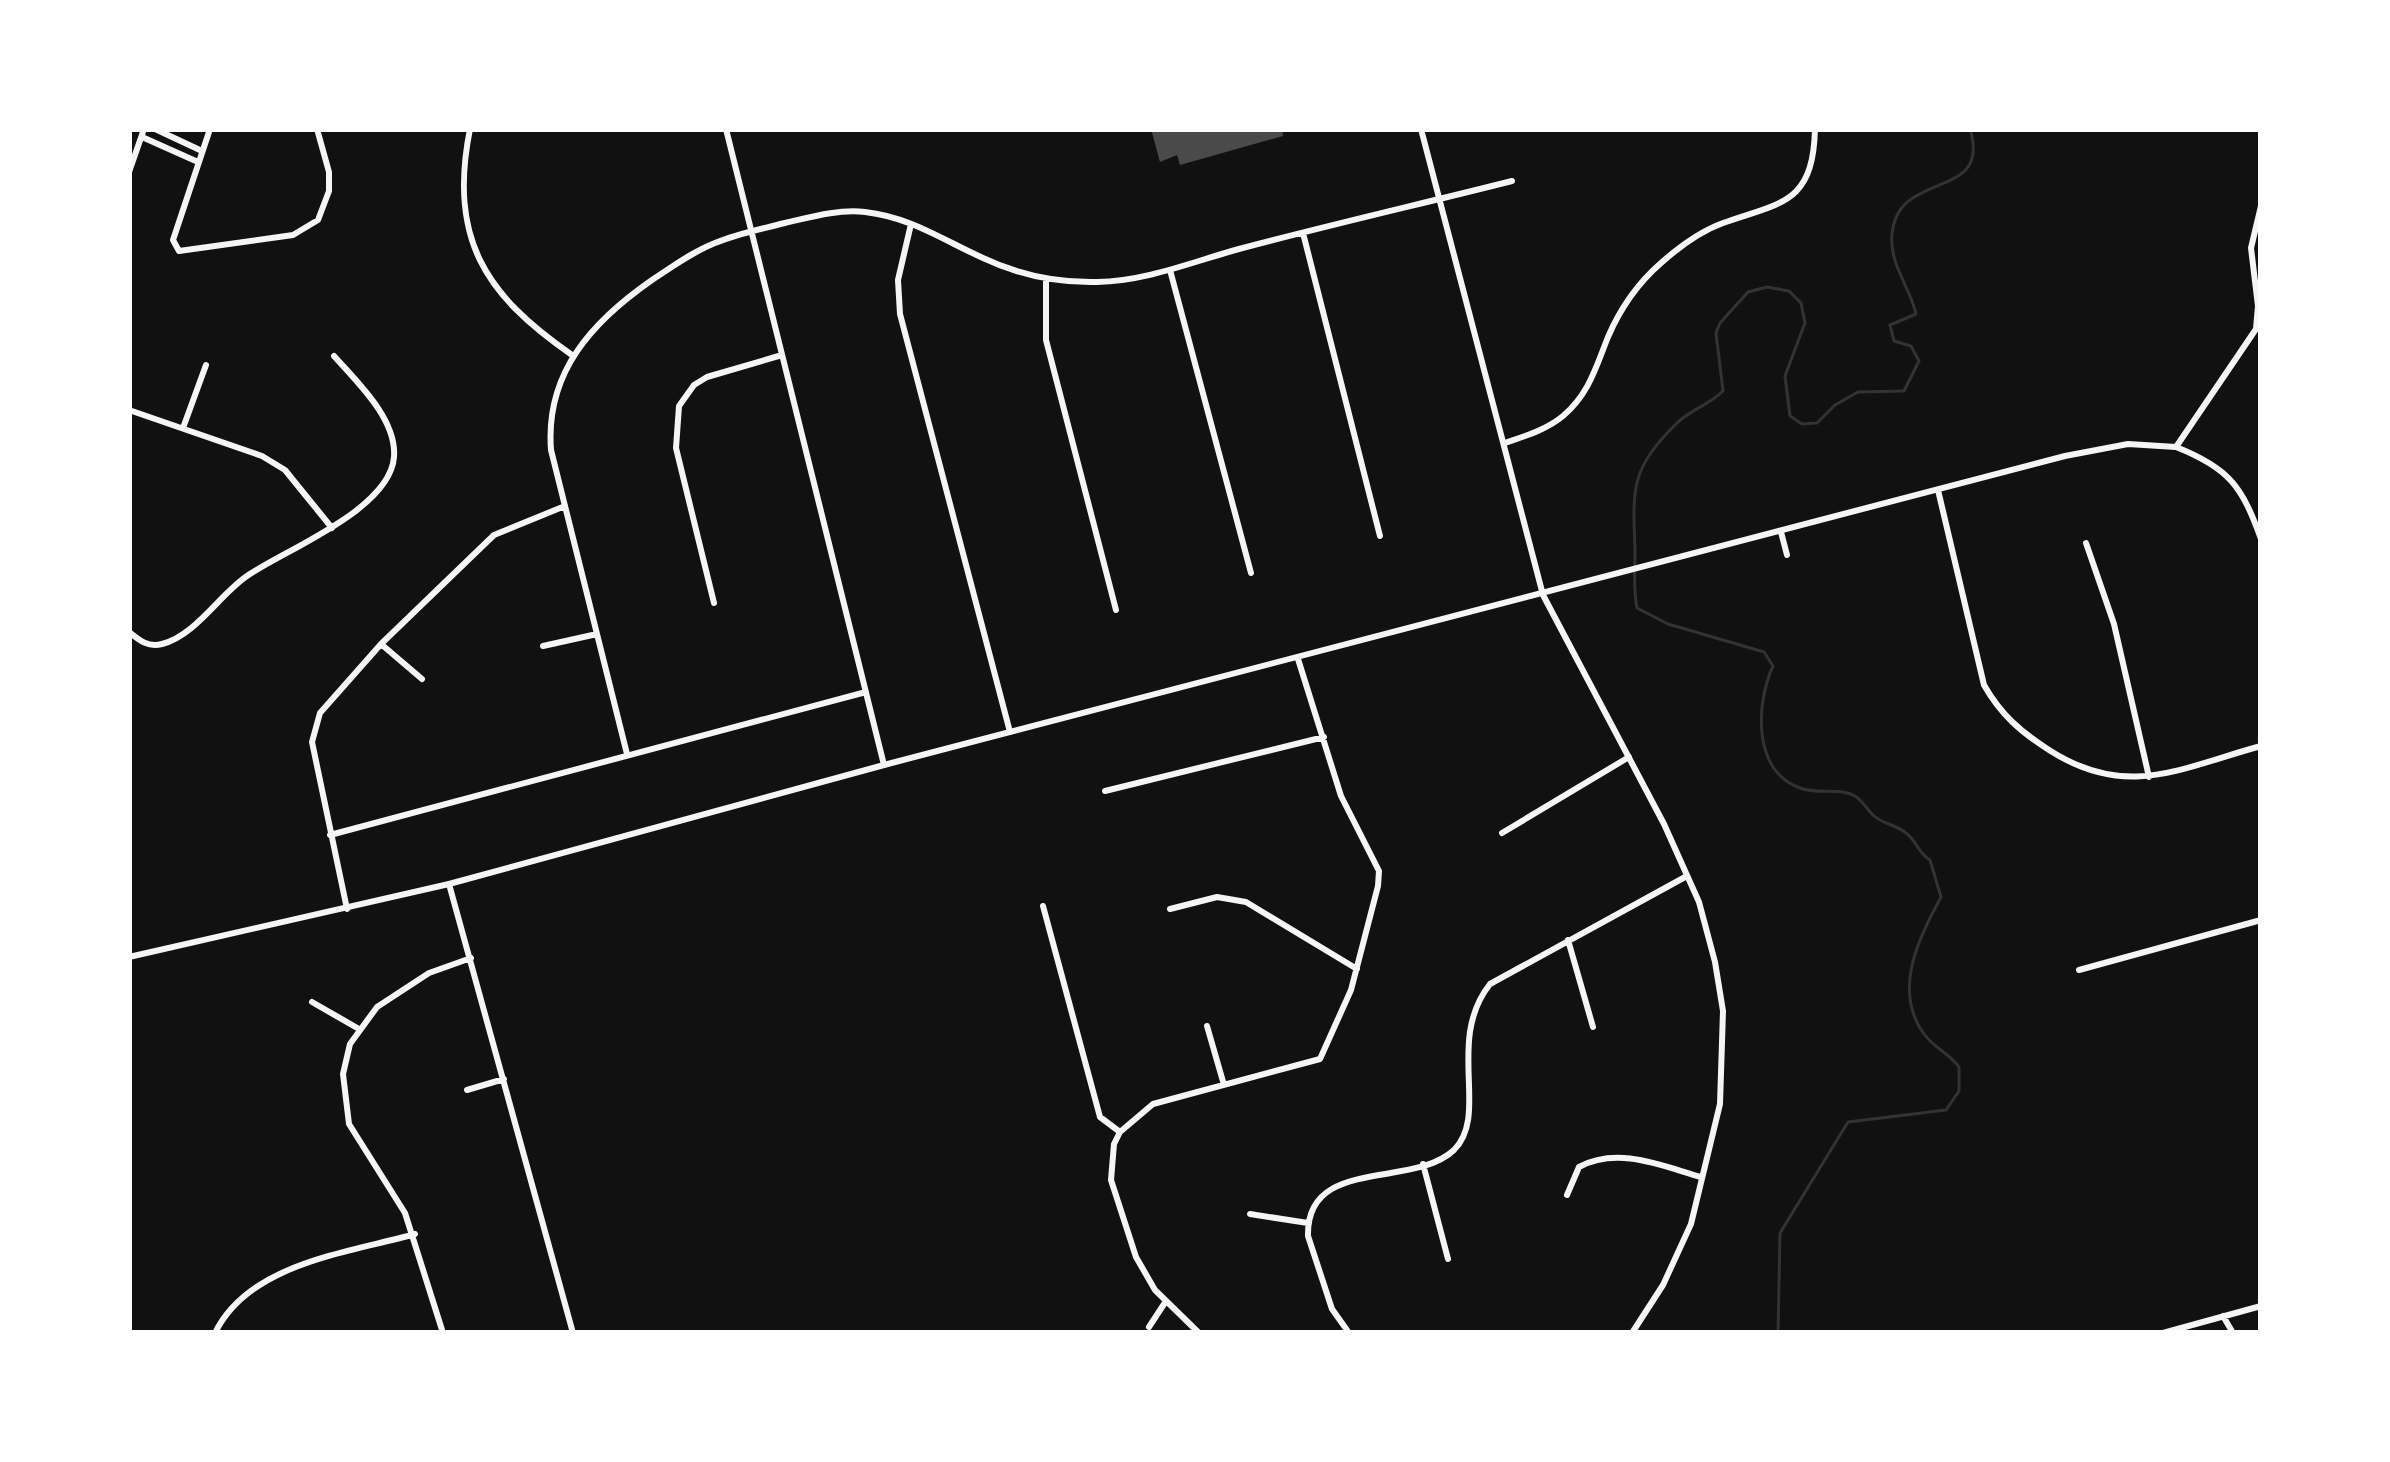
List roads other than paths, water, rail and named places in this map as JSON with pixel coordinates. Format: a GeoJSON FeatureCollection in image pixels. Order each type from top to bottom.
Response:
{"type":"FeatureCollection","features":[{"type":"Feature","properties":{"kind":"street"},"geometry":{"type":"LineString","coordinates":[[155,129],[202,151]]}},
{"type":"Feature","properties":{"kind":"street"},"geometry":{"type":"LineString","coordinates":[[210,129],[173,240],[179,251],[293,235],[318,220],[329,191],[329,172],[317,129]]}},
{"type":"Feature","properties":{"kind":"street"},"geometry":{"type":"LineString","coordinates":[[470,129],[462,185],[486,273],[511,308],[572,355]]}},
{"type":"Feature","properties":{"kind":"street"},"geometry":{"type":"LineString","coordinates":[[726,129],[884,764]]}},
{"type":"Feature","properties":{"kind":"street"},"geometry":{"type":"LineString","coordinates":[[1421,129],[1543,595],[1687,875],[1708,927],[1723,1011],[1720,1104],[1679,1255],[1632,1333]]}},
{"type":"Feature","properties":{"kind":"street"},"geometry":{"type":"LineString","coordinates":[[1505,443],[1539,431],[1578,402],[1595,376],[1619,314],[1644,279],[1666,259],[1710,229],[1775,208],[1792,196],[1811,166],[1815,129]]}},
{"type":"Feature","properties":{"kind":"street"},"geometry":{"type":"LineString","coordinates":[[129,172],[143,133],[198,162]]}},
{"type":"Feature","properties":{"kind":"street"},"geometry":{"type":"LineString","coordinates":[[627,754],[550,431],[555,397],[572,355],[588,333],[623,300],[700,249],[752,231],[839,212],[862,212],[911,223],[983,259],[1046,280],[1099,282],[1170,270],[1512,181]]}},
{"type":"Feature","properties":{"kind":"street"},"geometry":{"type":"LineString","coordinates":[[2176,447],[2207,396],[2257,341],[2251,248],[2261,206]]}},
{"type":"Feature","properties":{"kind":"street"},"geometry":{"type":"LineString","coordinates":[[911,223],[898,280],[900,314],[1010,732]]}},
{"type":"Feature","properties":{"kind":"street"},"geometry":{"type":"LineString","coordinates":[[1303,233],[1380,536]]}},
{"type":"Feature","properties":{"kind":"street"},"geometry":{"type":"LineString","coordinates":[[1170,270],[1251,573]]}},
{"type":"Feature","properties":{"kind":"street"},"geometry":{"type":"LineString","coordinates":[[1046,280],[1046,340],[1116,610]]}},
{"type":"Feature","properties":{"kind":"street"},"geometry":{"type":"LineString","coordinates":[[714,603],[676,448],[676,418],[685,396],[707,377],[782,355]]}},
{"type":"Feature","properties":{"kind":"street"},"geometry":{"type":"LineString","coordinates":[[129,632],[141,642],[163,644],[184,633],[247,576],[333,529],[365,503],[388,474],[394,457],[382,416],[334,356]]}},
{"type":"Feature","properties":{"kind":"street"},"geometry":{"type":"LineString","coordinates":[[183,428],[206,365]]}},
{"type":"Feature","properties":{"kind":"street"},"geometry":{"type":"LineString","coordinates":[[129,410],[262,456],[285,470],[333,529]]}},
{"type":"Feature","properties":{"kind":"street"},"geometry":{"type":"LineString","coordinates":[[129,957],[449,884],[884,764],[2102,448],[2128,444],[2176,447],[2204,458],[2232,480],[2248,503],[2261,539]]}},
{"type":"Feature","properties":{"kind":"street"},"geometry":{"type":"LineString","coordinates":[[1938,490],[1979,670],[1998,708],[2018,729],[2076,766],[2130,780],[2261,746]]}},
{"type":"Feature","properties":{"kind":"street"},"geometry":{"type":"LineString","coordinates":[[347,909],[314,762],[313,728],[327,702],[494,535],[565,506]]}},
{"type":"Feature","properties":{"kind":"street"},"geometry":{"type":"LineString","coordinates":[[1780,532],[1786,555]]}},
{"type":"Feature","properties":{"kind":"street"},"geometry":{"type":"LineString","coordinates":[[2086,543],[2114,624],[2149,777]]}},
{"type":"Feature","properties":{"kind":"street"},"geometry":{"type":"LineString","coordinates":[[543,646],[597,634]]}},
{"type":"Feature","properties":{"kind":"street"},"geometry":{"type":"LineString","coordinates":[[381,644],[422,679]]}},
{"type":"Feature","properties":{"kind":"street"},"geometry":{"type":"LineString","coordinates":[[1198,1333],[1148,1282],[1136,1257],[1114,1194],[1111,1163],[1120,1132],[1153,1104],[1320,1060],[1357,969],[1379,871],[1341,796],[1298,659]]}},
{"type":"Feature","properties":{"kind":"street"},"geometry":{"type":"LineString","coordinates":[[331,835],[866,692]]}},
{"type":"Feature","properties":{"kind":"street"},"geometry":{"type":"LineString","coordinates":[[1105,790],[1324,737]]}},
{"type":"Feature","properties":{"kind":"street"},"geometry":{"type":"LineString","coordinates":[[1502,833],[1629,757]]}},
{"type":"Feature","properties":{"kind":"street"},"geometry":{"type":"LineString","coordinates":[[1349,1333],[1321,1281],[1307,1223],[1312,1209],[1330,1189],[1423,1164],[1456,1148],[1470,1123],[1466,1042],[1477,1000],[1490,984],[1687,875]]}},
{"type":"Feature","properties":{"kind":"street"},"geometry":{"type":"LineString","coordinates":[[449,884],[573,1333]]}},
{"type":"Feature","properties":{"kind":"street"},"geometry":{"type":"LineString","coordinates":[[1170,909],[1216,897],[1246,902],[1357,969]]}},
{"type":"Feature","properties":{"kind":"street"},"geometry":{"type":"LineString","coordinates":[[1043,907],[1100,1117],[1120,1132]]}},
{"type":"Feature","properties":{"kind":"street"},"geometry":{"type":"LineString","coordinates":[[2079,970],[2261,920]]}},
{"type":"Feature","properties":{"kind":"street"},"geometry":{"type":"LineString","coordinates":[[1568,940],[1593,1027]]}},
{"type":"Feature","properties":{"kind":"street"},"geometry":{"type":"LineString","coordinates":[[443,1333],[415,1234],[349,1124],[344,1063],[359,1029],[377,1007],[400,989],[470,958]]}},
{"type":"Feature","properties":{"kind":"street"},"geometry":{"type":"LineString","coordinates":[[312,1002],[359,1029]]}},
{"type":"Feature","properties":{"kind":"street"},"geometry":{"type":"LineString","coordinates":[[1207,1026],[1224,1085]]}},
{"type":"Feature","properties":{"kind":"street"},"geometry":{"type":"LineString","coordinates":[[467,1090],[504,1079]]}},
{"type":"Feature","properties":{"kind":"street"},"geometry":{"type":"LineString","coordinates":[[1567,1195],[1579,1167],[1605,1157],[1629,1158],[1701,1177]]}},
{"type":"Feature","properties":{"kind":"street"},"geometry":{"type":"LineString","coordinates":[[1423,1164],[1448,1258]]}},
{"type":"Feature","properties":{"kind":"street"},"geometry":{"type":"LineString","coordinates":[[129,1184],[129,1214]]}},
{"type":"Feature","properties":{"kind":"street"},"geometry":{"type":"LineString","coordinates":[[1250,1214],[1307,1223]]}},
{"type":"Feature","properties":{"kind":"street"},"geometry":{"type":"LineString","coordinates":[[215,1333],[238,1302],[278,1275],[415,1234]]}},
{"type":"Feature","properties":{"kind":"street"},"geometry":{"type":"LineString","coordinates":[[1149,1328],[1166,1301]]}},
{"type":"Feature","properties":{"kind":"street"},"geometry":{"type":"LineString","coordinates":[[2163,1333],[2261,1306]]}},
{"type":"Feature","properties":{"kind":"street"},"geometry":{"type":"LineString","coordinates":[[2223,1316],[2234,1333]]}},
{"type":"Feature","properties":{"kind":"street"},"geometry":{"type":"LineString","coordinates":[[1556,1333],[1578,1333]]}},
{"type":"Feature","properties":{"kind":"waterway"},"geometry":{"type":"LineString","coordinates":[[1778,1333],[1780,1233],[1848,1122],[1946,1110],[1959,1091],[1959,1067],[1924,1034],[1910,1000],[1912,964],[1941,897],[1930,860],[1906,833],[1878,819],[1855,796],[1800,788],[1773,767],[1762,734],[1763,698],[1773,666],[1764,652],[1668,624],[1637,608],[1637,482],[1661,439],[1682,418],[1723,391],[1716,333],[1748,292],[1767,287],[1789,291],[1801,303],[1805,323],[1785,376],[1790,416],[1802,424],[1817,423],[1858,392],[1904,391],[1919,361],[1911,346],[1894,341],[1890,325],[1916,314],[1894,255],[1892,234],[1898,214],[1910,200],[1968,167],[1973,152],[1970,129]]}}]}
